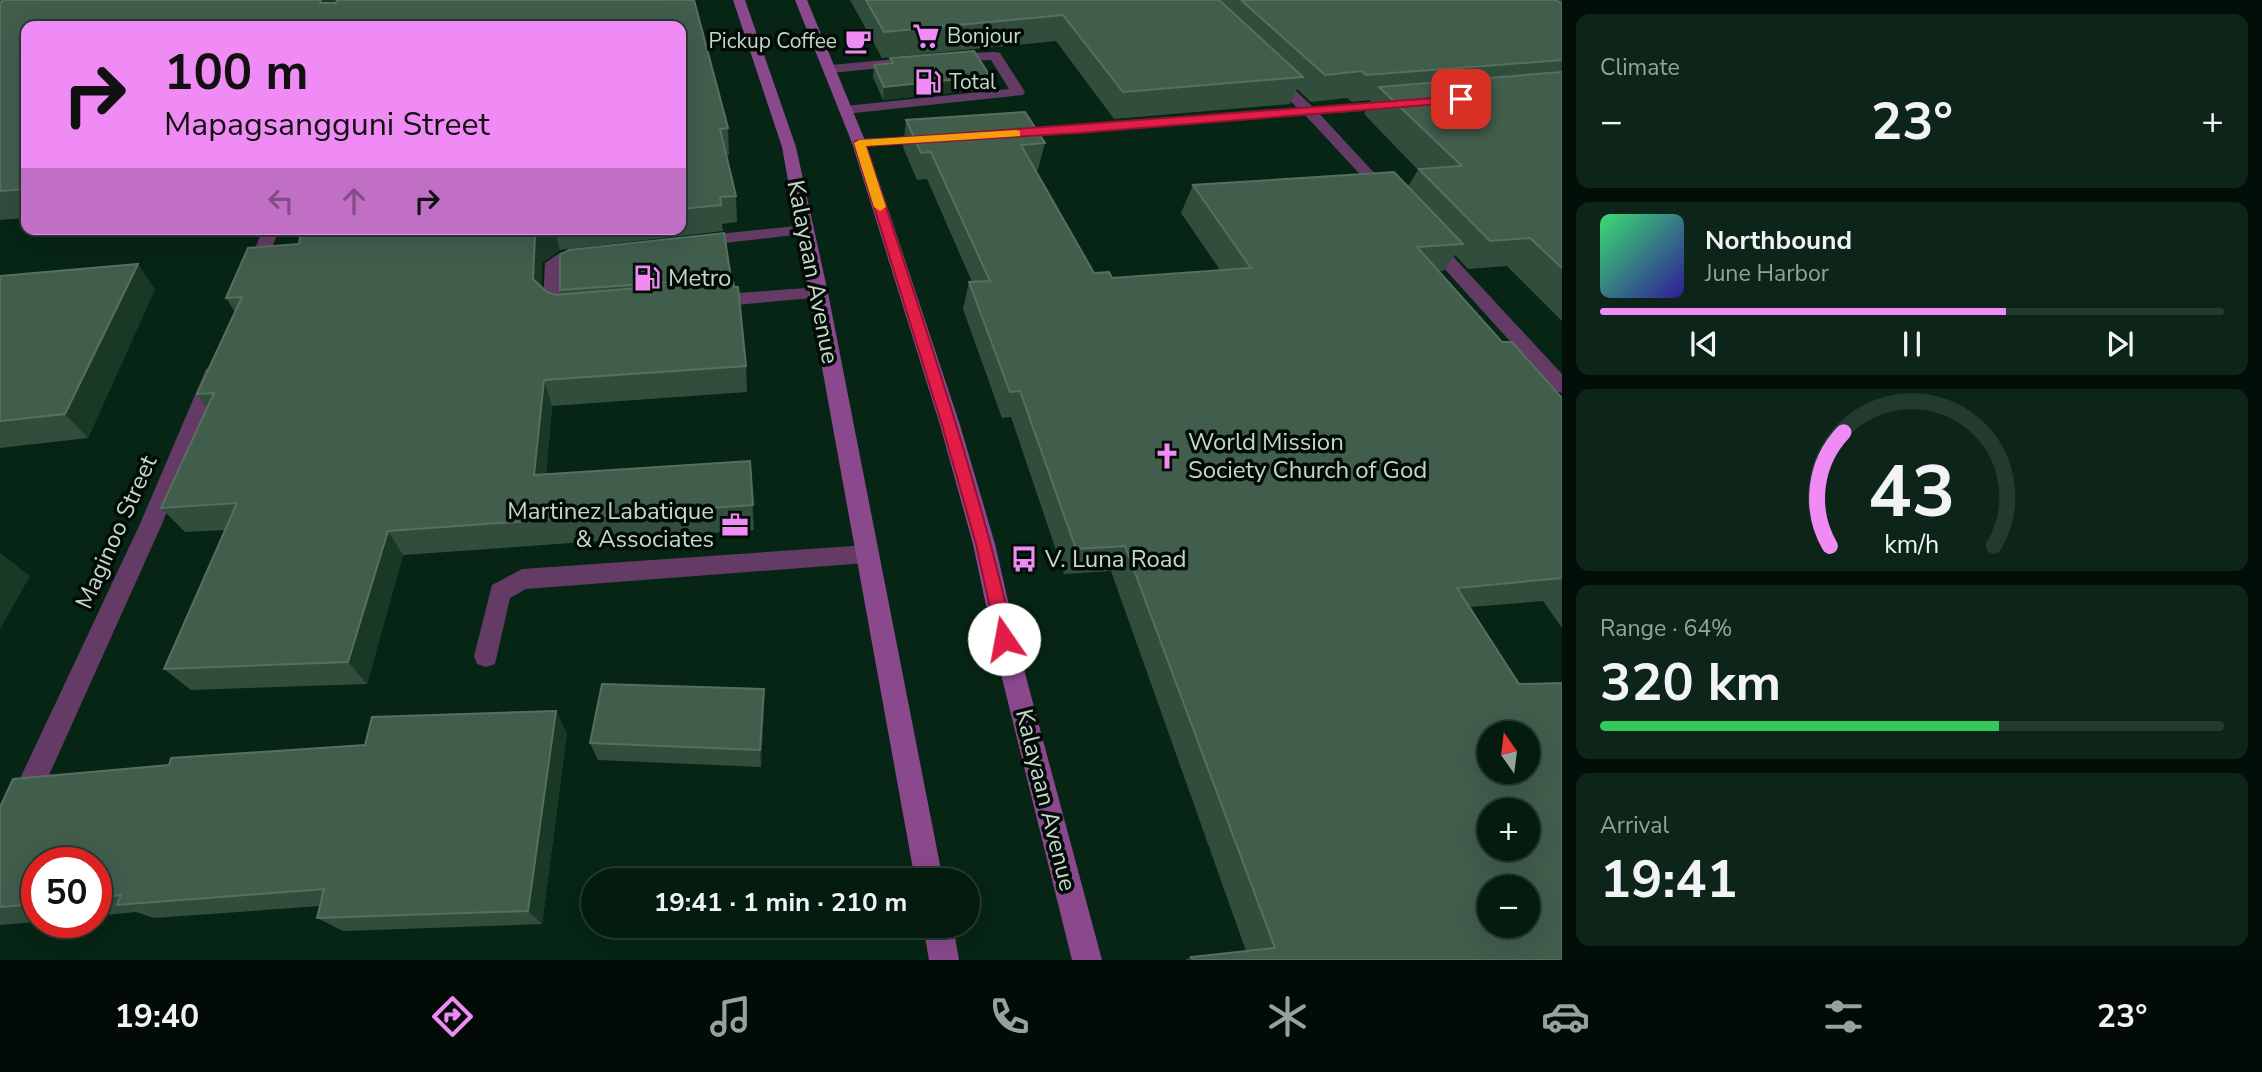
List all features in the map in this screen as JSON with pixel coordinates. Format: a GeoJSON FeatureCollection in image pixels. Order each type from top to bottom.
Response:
{"type":"FeatureCollection","features":[{"type":"Feature","properties":{"kind":"main road","name":"Kalayaan Avenue"},"geometry":{"type":"LineString","coordinates":[[739,0],[789,147],[927,868]]}},
{"type":"Feature","properties":{"kind":"main road","name":"Kalayaan Avenue"},"geometry":{"type":"LineString","coordinates":[[801,0],[859,143],[950,425],[984,544],[1010,662],[1087,960]]}},
{"type":"Feature","properties":{"kind":"main road"},"geometry":{"type":"LineString","coordinates":[[939,938],[944,960]]}},
{"type":"Feature","properties":{"kind":"street"},"geometry":{"type":"LineString","coordinates":[[831,69],[881,70],[958,64],[995,56],[1018,92],[934,96],[845,110]]}},
{"type":"Feature","properties":{"kind":"street"},"geometry":{"type":"LineString","coordinates":[[1261,65],[1310,112],[1394,203]]}},
{"type":"Feature","properties":{"kind":"street"},"geometry":{"type":"LineString","coordinates":[[996,135],[1416,103]]}},
{"type":"Feature","properties":{"kind":"street"},"geometry":{"type":"LineString","coordinates":[[859,143],[941,138]]}},
{"type":"Feature","properties":{"kind":"street"},"geometry":{"type":"LineString","coordinates":[[686,243],[805,230]]}},
{"type":"Feature","properties":{"kind":"street"},"geometry":{"type":"LineString","coordinates":[[1422,233],[1562,386]]}},
{"type":"Feature","properties":{"kind":"street"},"geometry":{"type":"LineString","coordinates":[[246,295],[269,235]]}},
{"type":"Feature","properties":{"kind":"street"},"geometry":{"type":"LineString","coordinates":[[576,312],[562,313],[552,306],[553,263],[567,256],[607,252]]}},
{"type":"Feature","properties":{"kind":"street"},"geometry":{"type":"LineString","coordinates":[[698,302],[819,293]]}},
{"type":"Feature","properties":{"kind":"street","name":"Maginoo Street"},"geometry":{"type":"LineString","coordinates":[[0,852],[151,524],[219,358]]}},
{"type":"Feature","properties":{"kind":"street"},"geometry":{"type":"LineString","coordinates":[[486,656],[500,592],[522,579],[867,554]]}},
{"type":"Feature","properties":{"kind":"building"},"geometry":{"type":"Polygon","coordinates":[[[3,0],[321,0],[320,3],[336,3],[337,0],[694,0],[728,128],[720,129],[736,196],[720,197],[721,205],[686,208],[686,21],[21,21],[21,189],[0,191],[0,4],[3,0]]]}},
{"type":"Feature","properties":{"kind":"building"},"geometry":{"type":"Polygon","coordinates":[[[866,0],[1219,0],[1303,77],[1123,92],[1063,15],[884,32],[866,0]]]}},
{"type":"Feature","properties":{"kind":"building"},"geometry":{"type":"Polygon","coordinates":[[[1241,0],[1555,0],[1562,4],[1562,60],[1366,75],[1362,71],[1325,75],[1241,0]]]}},
{"type":"Feature","properties":{"kind":"building"},"geometry":{"type":"Polygon","coordinates":[[[974,51],[990,76],[884,87],[874,65],[893,63],[890,58],[974,51]]]}},
{"type":"Feature","properties":{"kind":"building"},"geometry":{"type":"Polygon","coordinates":[[[1562,72],[1562,268],[1530,238],[1490,241],[1419,169],[1462,166],[1379,87],[1562,72]]]}},
{"type":"Feature","properties":{"kind":"building"},"geometry":{"type":"Polygon","coordinates":[[[1025,112],[1045,143],[1021,145],[1094,273],[1109,272],[1112,278],[1251,268],[1193,185],[1394,172],[1463,244],[1417,247],[1502,342],[1512,342],[1562,398],[1562,578],[1457,588],[1519,684],[1562,683],[1562,960],[1193,960],[1191,957],[1275,948],[1125,546],[1076,549],[1020,391],[1010,392],[969,282],[990,281],[931,152],[921,153],[906,120],[1025,112]]]}},
{"type":"Feature","properties":{"kind":"building","name":"Metro"},"geometry":{"type":"Polygon","coordinates":[[[724,233],[731,278],[560,290],[560,255],[569,250],[724,233]]]}},
{"type":"Feature","properties":{"kind":"building"},"geometry":{"type":"Polygon","coordinates":[[[300,235],[536,235],[533,279],[547,292],[555,295],[733,280],[734,287],[738,287],[746,366],[544,380],[534,475],[750,461],[753,505],[388,531],[348,662],[164,669],[237,503],[161,508],[214,393],[197,394],[242,297],[226,298],[248,248],[299,244],[300,235]]]}},
{"type":"Feature","properties":{"kind":"building"},"geometry":{"type":"Polygon","coordinates":[[[138,264],[65,414],[0,421],[0,276],[138,264]]]}},
{"type":"Feature","properties":{"kind":"building"},"geometry":{"type":"Polygon","coordinates":[[[602,684],[764,689],[760,750],[590,743],[602,684]]]}},
{"type":"Feature","properties":{"kind":"building"},"geometry":{"type":"Polygon","coordinates":[[[556,711],[528,911],[317,918],[324,889],[117,905],[121,895],[112,896],[112,847],[21,847],[21,905],[0,907],[0,807],[13,779],[169,765],[171,758],[365,745],[372,717],[556,711]]]}},
{"type":"Feature","properties":{"kind":"slow traffic"},"geometry":{"type":"LineString","coordinates":[[880,207],[859,143],[1016,133]]}},
{"type":"Feature","properties":{"kind":"place","name":"Bonjour"},"geometry":{"type":"Point","coordinates":[926,36]}},
{"type":"Feature","properties":{"kind":"place","name":"Pickup Coffee"},"geometry":{"type":"Point","coordinates":[858,41]}},
{"type":"Feature","properties":{"kind":"place","name":"Total"},"geometry":{"type":"Point","coordinates":[928,82]}},
{"type":"Feature","properties":{"kind":"place","name":"Metro"},"geometry":{"type":"Point","coordinates":[647,278]}},
{"type":"Feature","properties":{"kind":"place","name":"World Mission Society Church of God"},"geometry":{"type":"Point","coordinates":[1167,456]}},
{"type":"Feature","properties":{"kind":"place","name":"Martinez Labatique & Associates"},"geometry":{"type":"Point","coordinates":[735,525]}},
{"type":"Feature","properties":{"kind":"place","name":"V. Luna Road"},"geometry":{"type":"Point","coordinates":[1024,559]}},
{"type":"Feature","properties":{"kind":"route"},"geometry":{"type":"LineString","coordinates":[[1004,639],[984,544],[950,425],[859,143],[1078,130],[1461,99]]}}]}
